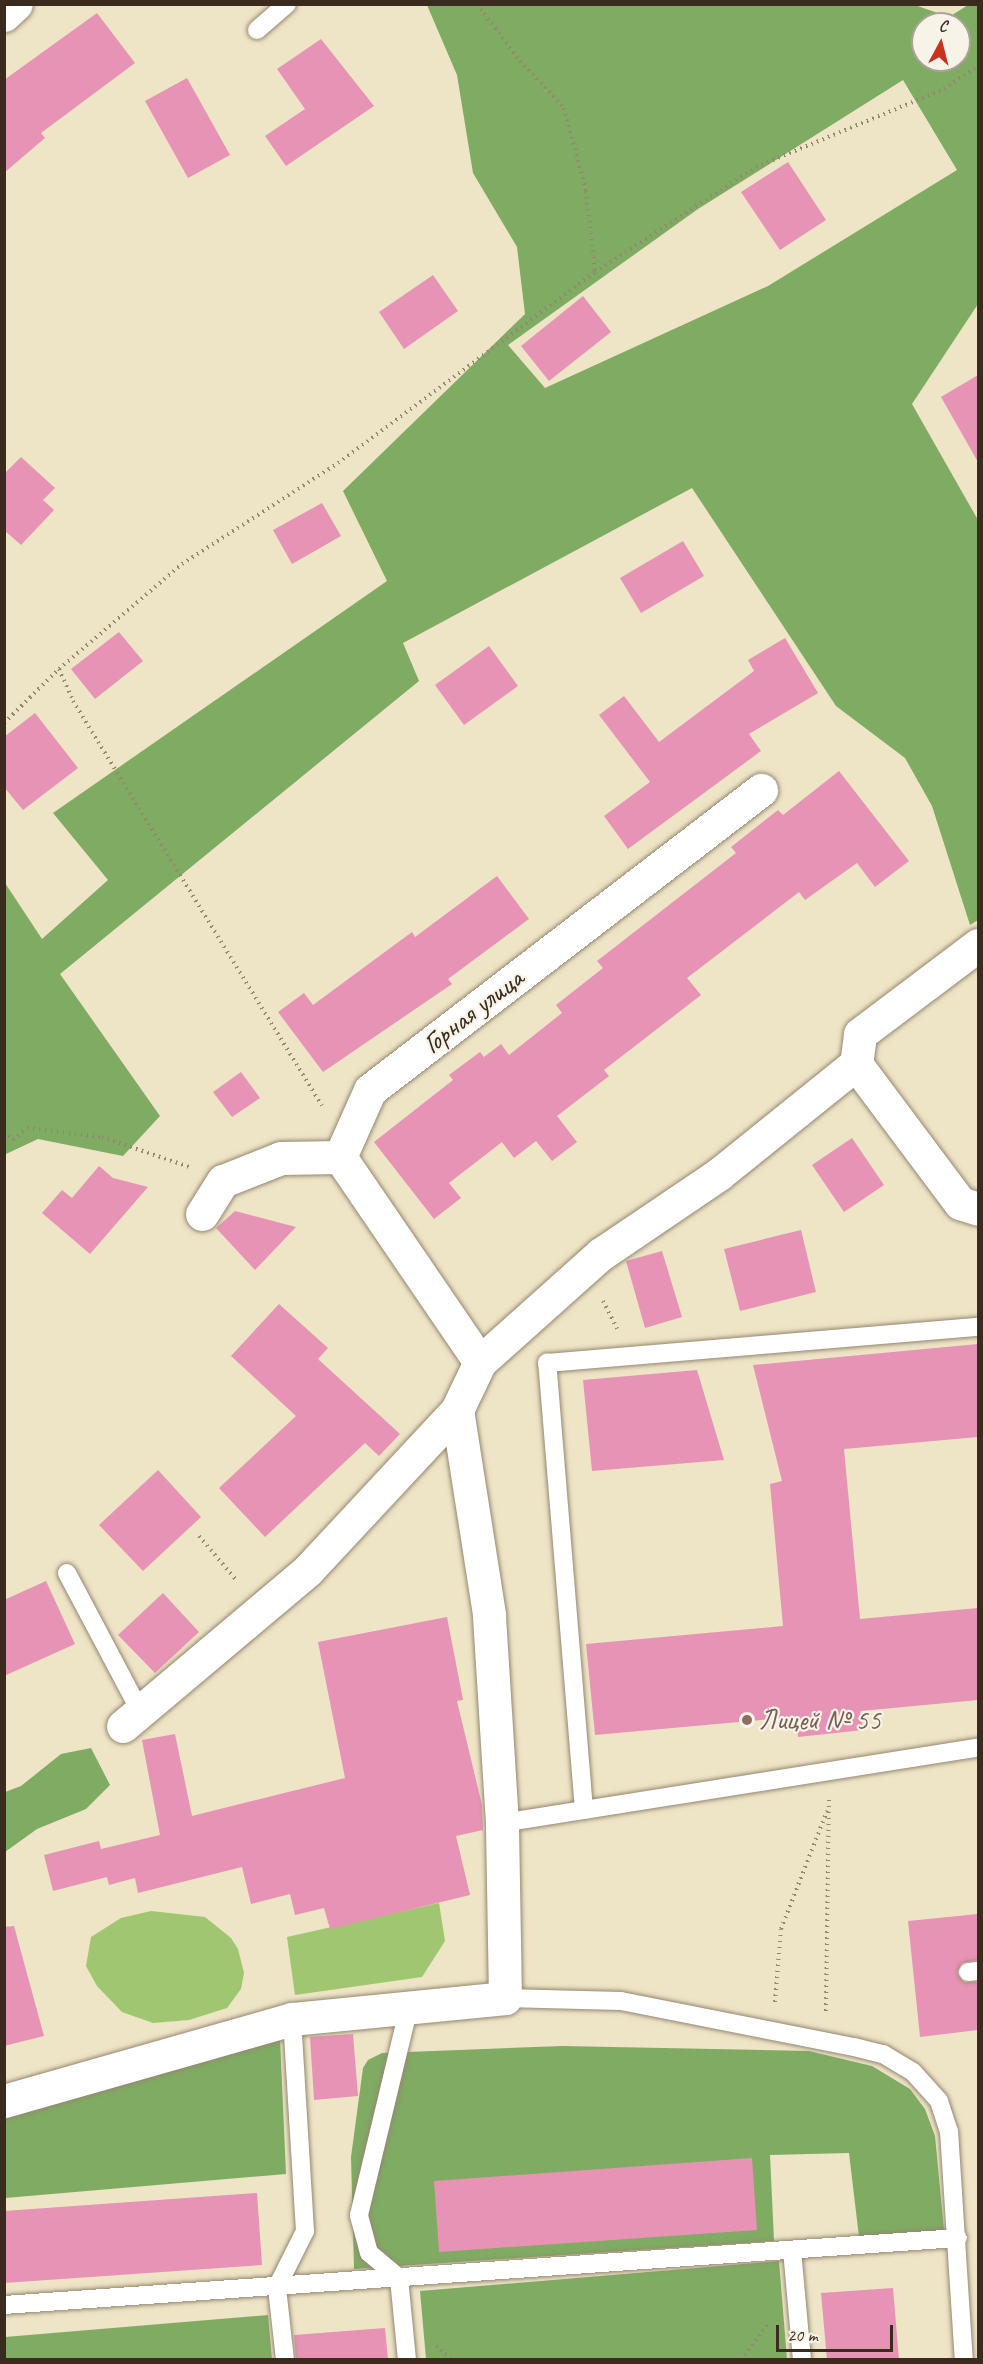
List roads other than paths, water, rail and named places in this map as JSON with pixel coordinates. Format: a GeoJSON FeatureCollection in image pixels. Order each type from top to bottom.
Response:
{"type":"FeatureCollection","features":[{"type":"Feature","properties":{"kind":"street"},"geometry":{"type":"LineString","coordinates":[[4,15],[16,4]]}},
{"type":"Feature","properties":{"kind":"street","name":"Горная улица"},"geometry":{"type":"LineString","coordinates":[[340,1157],[370,1090],[761,790]]}},
{"type":"Feature","properties":{"kind":"street"},"geometry":{"type":"LineString","coordinates":[[132,1718],[308,1570],[457,1410],[480,1362],[601,1254],[719,1174],[856,1064],[860,1034],[978,945]]}},
{"type":"Feature","properties":{"kind":"street"},"geometry":{"type":"LineString","coordinates":[[856,1064],[960,1203],[978,1209]]}},
{"type":"Feature","properties":{"kind":"street"},"geometry":{"type":"LineString","coordinates":[[202,1214],[224,1180],[281,1158],[340,1157],[480,1362]]}},
{"type":"Feature","properties":{"kind":"street"},"geometry":{"type":"LineString","coordinates":[[4,2101],[292,2019],[505,1998],[502,1823],[489,1614],[457,1410]]}},
{"type":"Feature","properties":{"kind":"lane"},"geometry":{"type":"LineString","coordinates":[[257,30],[287,4]]}},
{"type":"Feature","properties":{"kind":"lane"},"geometry":{"type":"LineString","coordinates":[[584,1810],[548,1363],[978,1327]]}},
{"type":"Feature","properties":{"kind":"lane"},"geometry":{"type":"LineString","coordinates":[[67,1572],[132,1718]]}},
{"type":"Feature","properties":{"kind":"lane"},"geometry":{"type":"LineString","coordinates":[[502,1823],[978,1748]]}},
{"type":"Feature","properties":{"kind":"lane"},"geometry":{"type":"LineString","coordinates":[[505,1998],[621,2001],[825,2041],[883,2054],[901,2063],[924,2082],[939,2101],[949,2132],[958,2238],[964,2360]]}},
{"type":"Feature","properties":{"kind":"lane"},"geometry":{"type":"LineString","coordinates":[[407,2360],[399,2278],[369,2253],[359,2215],[409,2007]]}},
{"type":"Feature","properties":{"kind":"lane"},"geometry":{"type":"LineString","coordinates":[[285,2360],[277,2287],[305,2231],[292,2019]]}},
{"type":"Feature","properties":{"kind":"lane"},"geometry":{"type":"LineString","coordinates":[[4,2305],[958,2238]]}},
{"type":"Feature","properties":{"kind":"lane"},"geometry":{"type":"LineString","coordinates":[[792,2250],[802,2360]]}},
{"type":"Feature","properties":{"kind":"place","name":"Лицей № 55"},"geometry":{"type":"Point","coordinates":[747,1720]}}]}
